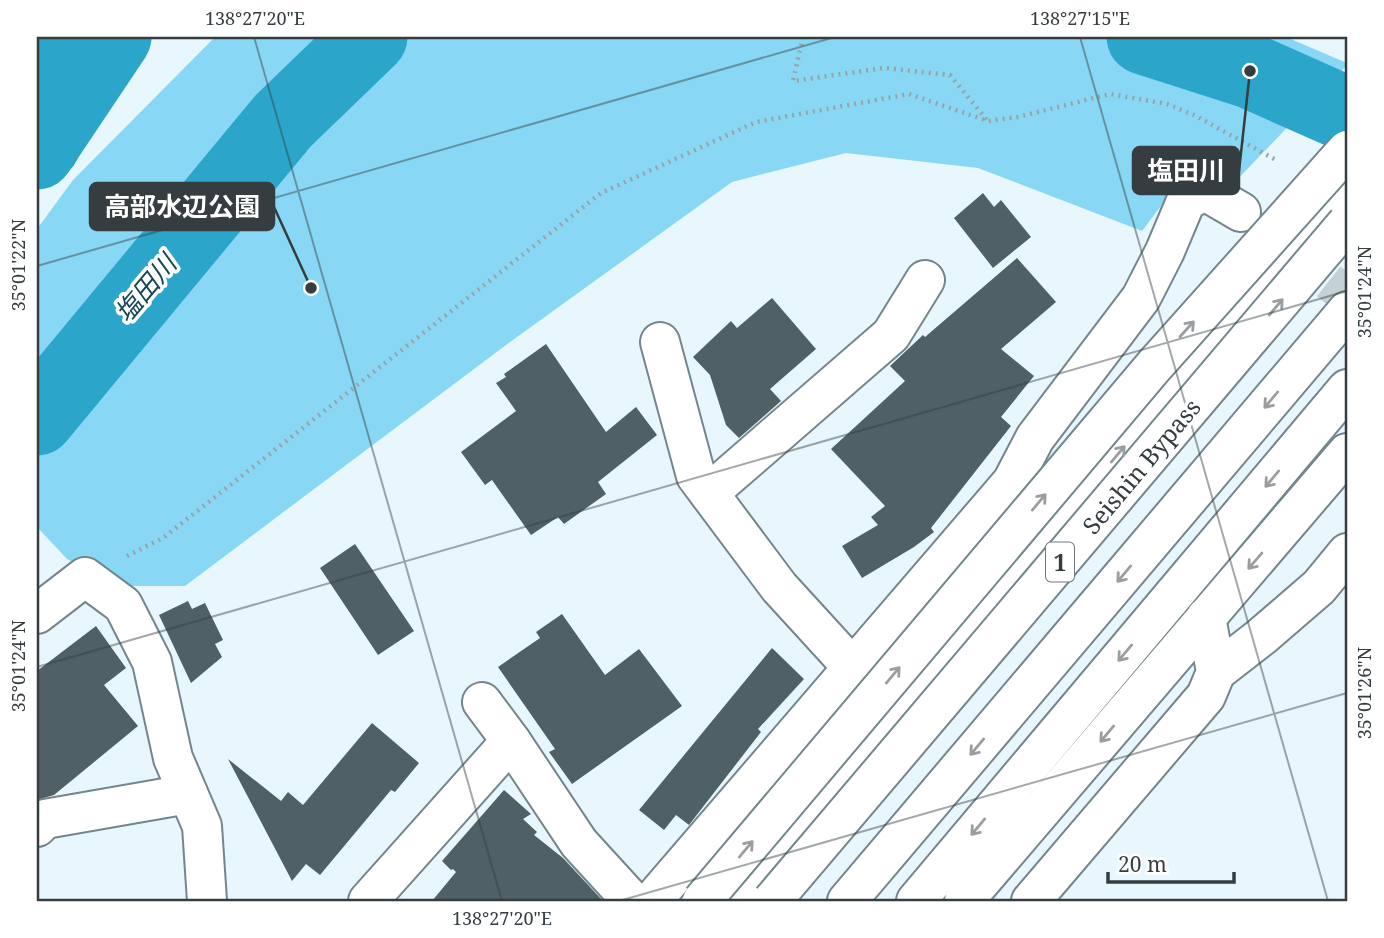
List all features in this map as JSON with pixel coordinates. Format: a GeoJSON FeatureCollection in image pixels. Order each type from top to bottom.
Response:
{"type":"FeatureCollection","features":[{"type":"Feature","properties":{"kind":"main road"},"geometry":{"type":"LineString","coordinates":[[702,901],[1154,366],[1346,171]]}},
{"type":"Feature","properties":{"kind":"main road"},"geometry":{"type":"LineString","coordinates":[[744,901],[1346,171]]}},
{"type":"Feature","properties":{"kind":"main road"},"geometry":{"type":"LineString","coordinates":[[652,901],[1012,482],[1035,438],[1141,298],[1186,201],[1205,191],[1241,212]]}},
{"type":"Feature","properties":{"kind":"main road","name":"Seishin Bypass"},"geometry":{"type":"LineString","coordinates":[[772,901],[1347,223]]}},
{"type":"Feature","properties":{"kind":"main road"},"geometry":{"type":"LineString","coordinates":[[709,493],[891,335],[925,280]]}},
{"type":"Feature","properties":{"kind":"main road","name":"1"},"geometry":{"type":"LineString","coordinates":[[847,901],[1347,311]]}},
{"type":"Feature","properties":{"kind":"main road"},"geometry":{"type":"LineString","coordinates":[[660,342],[696,475],[779,587],[853,668]]}},
{"type":"Feature","properties":{"kind":"main road"},"geometry":{"type":"LineString","coordinates":[[916,901],[1347,389]]}},
{"type":"Feature","properties":{"kind":"main road"},"geometry":{"type":"LineString","coordinates":[[964,901],[1347,453]]}},
{"type":"Feature","properties":{"kind":"main road"},"geometry":{"type":"LineString","coordinates":[[1031,901],[1206,696],[1216,672],[1319,587],[1347,553]]}},
{"type":"Feature","properties":{"kind":"main road"},"geometry":{"type":"LineString","coordinates":[[37,614],[85,577],[123,605],[152,662],[173,758],[202,826],[207,901]]}},
{"type":"Feature","properties":{"kind":"main road"},"geometry":{"type":"LineString","coordinates":[[1206,618],[1216,672]]}},
{"type":"Feature","properties":{"kind":"main road"},"geometry":{"type":"LineString","coordinates":[[482,702],[579,843],[632,901]]}},
{"type":"Feature","properties":{"kind":"main road"},"geometry":{"type":"LineString","coordinates":[[368,901],[511,741]]}},
{"type":"Feature","properties":{"kind":"main road"},"geometry":{"type":"LineString","coordinates":[[37,827],[46,819],[188,794]]}},
{"type":"Feature","properties":{"kind":"path"},"geometry":{"type":"LineString","coordinates":[[803,37],[793,81],[884,68],[950,75],[988,121]]}},
{"type":"Feature","properties":{"kind":"path"},"geometry":{"type":"LineString","coordinates":[[85,577],[163,538],[601,193],[756,122],[909,94],[988,121],[1018,117],[1110,94],[1167,104],[1185,111],[1278,160]]}},
{"type":"Feature","properties":{"kind":"shaded area"},"geometry":{"type":"Polygon","coordinates":[[[215,37],[1286,37],[1347,65],[1233,184],[1185,174],[1142,231],[978,168],[846,153],[732,182],[506,345],[185,586],[118,586],[67,559],[37,527],[37,229],[73,180],[215,37]]]}},
{"type":"Feature","properties":{"kind":"building"},"geometry":{"type":"Polygon","coordinates":[[[983,193],[994,207],[1001,200],[1031,237],[993,268],[954,218],[983,193]]]}},
{"type":"Feature","properties":{"kind":"building"},"geometry":{"type":"Polygon","coordinates":[[[1017,258],[1056,302],[1001,349],[1034,376],[1001,417],[1011,426],[931,528],[934,532],[862,578],[842,546],[878,525],[871,517],[885,506],[831,449],[905,381],[890,366],[923,335],[925,337],[1017,258]]]}},
{"type":"Feature","properties":{"kind":"building"},"geometry":{"type":"Polygon","coordinates":[[[772,298],[816,349],[770,389],[781,401],[739,438],[726,425],[710,375],[693,357],[731,321],[737,328],[772,298]]]}},
{"type":"Feature","properties":{"kind":"building"},"geometry":{"type":"Polygon","coordinates":[[[546,344],[606,432],[636,407],[657,435],[598,482],[606,494],[564,524],[558,517],[531,535],[492,480],[485,485],[461,452],[516,411],[496,383],[506,377],[504,374],[546,344]]]}},
{"type":"Feature","properties":{"kind":"building"},"geometry":{"type":"Polygon","coordinates":[[[355,544],[414,631],[378,655],[320,568],[355,544]]]}},
{"type":"Feature","properties":{"kind":"building"},"geometry":{"type":"Polygon","coordinates":[[[188,601],[192,609],[205,603],[223,640],[215,644],[222,657],[191,683],[159,615],[188,601]]]}},
{"type":"Feature","properties":{"kind":"building"},"geometry":{"type":"Polygon","coordinates":[[[562,614],[605,675],[639,649],[682,706],[572,784],[549,752],[555,749],[498,667],[540,638],[536,632],[562,614]]]}},
{"type":"Feature","properties":{"kind":"building"},"geometry":{"type":"Polygon","coordinates":[[[96,626],[126,668],[104,685],[138,726],[54,795],[37,800],[37,671],[96,626]]]}},
{"type":"Feature","properties":{"kind":"building"},"geometry":{"type":"Polygon","coordinates":[[[772,648],[804,679],[758,729],[761,732],[689,825],[676,815],[664,830],[639,810],[772,648]]]}},
{"type":"Feature","properties":{"kind":"building"},"geometry":{"type":"Polygon","coordinates":[[[372,723],[419,763],[395,792],[391,790],[320,875],[306,864],[292,881],[228,759],[281,801],[288,792],[303,805],[372,723]]]}},
{"type":"Feature","properties":{"kind":"building"},"geometry":{"type":"Polygon","coordinates":[[[504,790],[531,814],[523,819],[537,832],[534,835],[563,858],[603,901],[432,901],[456,872],[442,861],[504,790]]]}},
{"type":"Feature","properties":{"kind":"waterway"},"geometry":{"type":"LineString","coordinates":[[43,144],[44,37]]}},
{"type":"Feature","properties":{"kind":"waterway"},"geometry":{"type":"LineString","coordinates":[[37,152],[114,37]]}},
{"type":"Feature","properties":{"kind":"waterway","name":"塩田川"},"geometry":{"type":"LineString","coordinates":[[37,418],[283,121],[370,37]]}},
{"type":"Feature","properties":{"kind":"waterway","name":"塩田川"},"geometry":{"type":"LineString","coordinates":[[1144,37],[1250,71],[1347,114]]}},
{"type":"Feature","properties":{"kind":"tunnel"},"geometry":{"type":"LineString","coordinates":[[1284,246],[1347,296]]}},
{"type":"Feature","properties":{"kind":"place","name":"塩田川"},"geometry":{"type":"Point","coordinates":[1250,71]}},
{"type":"Feature","properties":{"kind":"place","name":"高部水辺公園"},"geometry":{"type":"Point","coordinates":[311,288]}}]}
